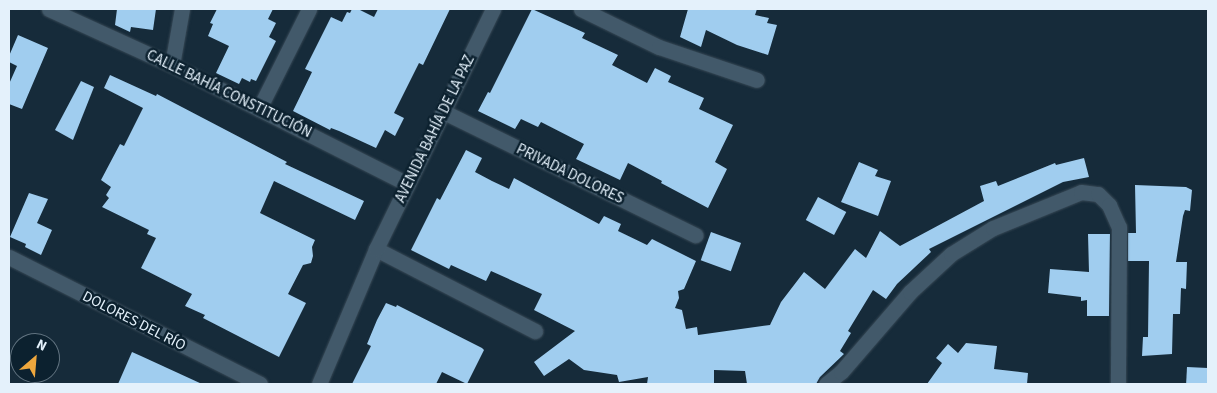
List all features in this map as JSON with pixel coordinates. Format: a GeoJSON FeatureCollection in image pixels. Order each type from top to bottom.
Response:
{"type":"FeatureCollection","features":[{"type":"Feature","properties":{"kind":"street","name":"CALLE BAHÍA CONSTITUCIÓN"},"geometry":{"type":"LineString","coordinates":[[49,9],[172,65],[408,184]]}},
{"type":"Feature","properties":{"kind":"street"},"geometry":{"type":"LineString","coordinates":[[172,65],[182,9]]}},
{"type":"Feature","properties":{"kind":"street"},"geometry":{"type":"LineString","coordinates":[[258,109],[309,9]]}},
{"type":"Feature","properties":{"kind":"street","name":"AVENIDA BAHÍA DE LA PAZ"},"geometry":{"type":"LineString","coordinates":[[318,384],[376,249],[493,9]]}},
{"type":"Feature","properties":{"kind":"street"},"geometry":{"type":"LineString","coordinates":[[581,9],[659,47],[757,80]]}},
{"type":"Feature","properties":{"kind":"street","name":"PRIVADA DOLORES"},"geometry":{"type":"LineString","coordinates":[[444,112],[696,235]]}},
{"type":"Feature","properties":{"kind":"street"},"geometry":{"type":"LineString","coordinates":[[826,384],[841,372],[910,292],[951,254],[993,228],[1081,192],[1098,194],[1108,206],[1119,227],[1118,384]]}},
{"type":"Feature","properties":{"kind":"street"},"geometry":{"type":"LineString","coordinates":[[376,249],[535,331]]}},
{"type":"Feature","properties":{"kind":"street","name":"DOLORES DEL RÍO"},"geometry":{"type":"LineString","coordinates":[[9,257],[260,384]]}},
{"type":"Feature","properties":{"kind":"building"},"geometry":{"type":"Polygon","coordinates":[[[117,9],[156,9],[153,30],[131,27],[130,32],[115,25],[117,9]]]}},
{"type":"Feature","properties":{"kind":"building"},"geometry":{"type":"Polygon","coordinates":[[[217,9],[273,9],[268,19],[276,23],[269,37],[276,41],[256,81],[251,79],[250,82],[242,78],[239,84],[216,73],[229,46],[208,36],[213,24],[210,23],[217,9]]]}},
{"type":"Feature","properties":{"kind":"building"},"geometry":{"type":"Polygon","coordinates":[[[352,9],[358,9],[374,17],[378,9],[450,9],[423,65],[419,63],[394,113],[404,118],[395,136],[385,130],[376,148],[339,131],[331,128],[330,130],[293,111],[312,72],[305,69],[331,17],[342,22],[347,12],[350,13],[352,9]]]}},
{"type":"Feature","properties":{"kind":"building"},"geometry":{"type":"Polygon","coordinates":[[[532,9],[585,33],[582,38],[618,55],[612,65],[647,83],[655,68],[671,76],[668,82],[704,98],[699,109],[733,125],[715,162],[727,169],[708,208],[628,163],[620,180],[576,159],[584,144],[541,122],[538,127],[521,119],[515,129],[478,111],[488,92],[490,93],[532,9]]]}},
{"type":"Feature","properties":{"kind":"building"},"geometry":{"type":"Polygon","coordinates":[[[688,9],[757,9],[755,15],[769,18],[767,23],[777,25],[768,55],[737,45],[706,30],[701,47],[680,37],[688,9]]]}},
{"type":"Feature","properties":{"kind":"building"},"geometry":{"type":"Polygon","coordinates":[[[18,35],[48,48],[22,109],[9,104],[9,84],[17,66],[9,62],[9,56],[18,35]]]}},
{"type":"Feature","properties":{"kind":"building"},"geometry":{"type":"Polygon","coordinates":[[[110,75],[156,96],[157,94],[287,162],[285,164],[364,201],[355,220],[274,181],[260,213],[315,240],[312,247],[313,256],[311,263],[303,265],[288,294],[306,303],[279,357],[203,318],[205,315],[185,306],[192,294],[141,268],[156,238],[147,234],[149,230],[102,207],[109,198],[106,195],[111,187],[101,180],[120,144],[124,146],[143,108],[104,88],[110,75]]]}},
{"type":"Feature","properties":{"kind":"building"},"geometry":{"type":"Polygon","coordinates":[[[81,81],[94,87],[73,140],[55,130],[81,81]]]}},
{"type":"Feature","properties":{"kind":"building"},"geometry":{"type":"Polygon","coordinates":[[[466,150],[482,158],[475,172],[492,181],[509,189],[514,178],[599,224],[604,216],[621,224],[618,231],[647,245],[652,239],[696,261],[684,289],[678,291],[679,298],[675,308],[682,310],[686,329],[697,327],[698,335],[770,325],[781,302],[804,272],[825,289],[855,249],[866,258],[880,231],[900,246],[984,201],[980,186],[996,181],[998,186],[1055,163],[1056,165],[1084,158],[1089,177],[1063,182],[929,249],[931,252],[897,284],[886,299],[873,290],[848,331],[851,333],[840,351],[844,354],[820,377],[816,384],[747,384],[745,371],[714,370],[714,384],[647,384],[648,377],[619,382],[617,375],[584,370],[569,359],[544,376],[534,362],[575,331],[534,310],[542,294],[491,271],[486,281],[451,265],[449,269],[411,250],[437,198],[440,200],[466,150]]]}},
{"type":"Feature","properties":{"kind":"building"},"geometry":{"type":"Polygon","coordinates":[[[859,162],[878,170],[875,176],[891,181],[878,216],[841,202],[859,162]]]}},
{"type":"Feature","properties":{"kind":"building"},"geometry":{"type":"Polygon","coordinates":[[[1135,185],[1186,187],[1192,190],[1190,211],[1185,210],[1183,216],[1176,262],[1187,262],[1186,289],[1181,288],[1180,314],[1173,314],[1172,354],[1142,356],[1143,337],[1148,337],[1149,261],[1128,261],[1128,233],[1136,233],[1135,185]]]}},
{"type":"Feature","properties":{"kind":"building"},"geometry":{"type":"Polygon","coordinates":[[[29,193],[48,199],[37,223],[52,230],[41,255],[25,247],[26,244],[10,237],[29,193]]]}},
{"type":"Feature","properties":{"kind":"building"},"geometry":{"type":"Polygon","coordinates":[[[818,197],[846,212],[834,235],[806,220],[818,197]]]}},
{"type":"Feature","properties":{"kind":"building"},"geometry":{"type":"Polygon","coordinates":[[[711,232],[741,243],[731,271],[701,260],[711,232]]]}},
{"type":"Feature","properties":{"kind":"building"},"geometry":{"type":"Polygon","coordinates":[[[1088,234],[1110,234],[1109,316],[1087,316],[1087,300],[1081,301],[1081,297],[1048,293],[1050,269],[1089,272],[1088,234]]]}},
{"type":"Feature","properties":{"kind":"building"},"geometry":{"type":"Polygon","coordinates":[[[386,303],[396,307],[397,305],[484,350],[467,384],[442,372],[436,384],[352,384],[371,346],[367,344],[386,303]]]}},
{"type":"Feature","properties":{"kind":"building"},"geometry":{"type":"Polygon","coordinates":[[[966,343],[997,346],[994,369],[1028,373],[1027,384],[927,384],[942,363],[936,358],[948,344],[958,353],[966,343]]]}},
{"type":"Feature","properties":{"kind":"building"},"geometry":{"type":"Polygon","coordinates":[[[132,352],[141,356],[202,384],[118,384],[132,352]]]}},
{"type":"Feature","properties":{"kind":"building"},"geometry":{"type":"Polygon","coordinates":[[[1187,367],[1208,368],[1207,384],[1186,384],[1187,367]]]}}]}
